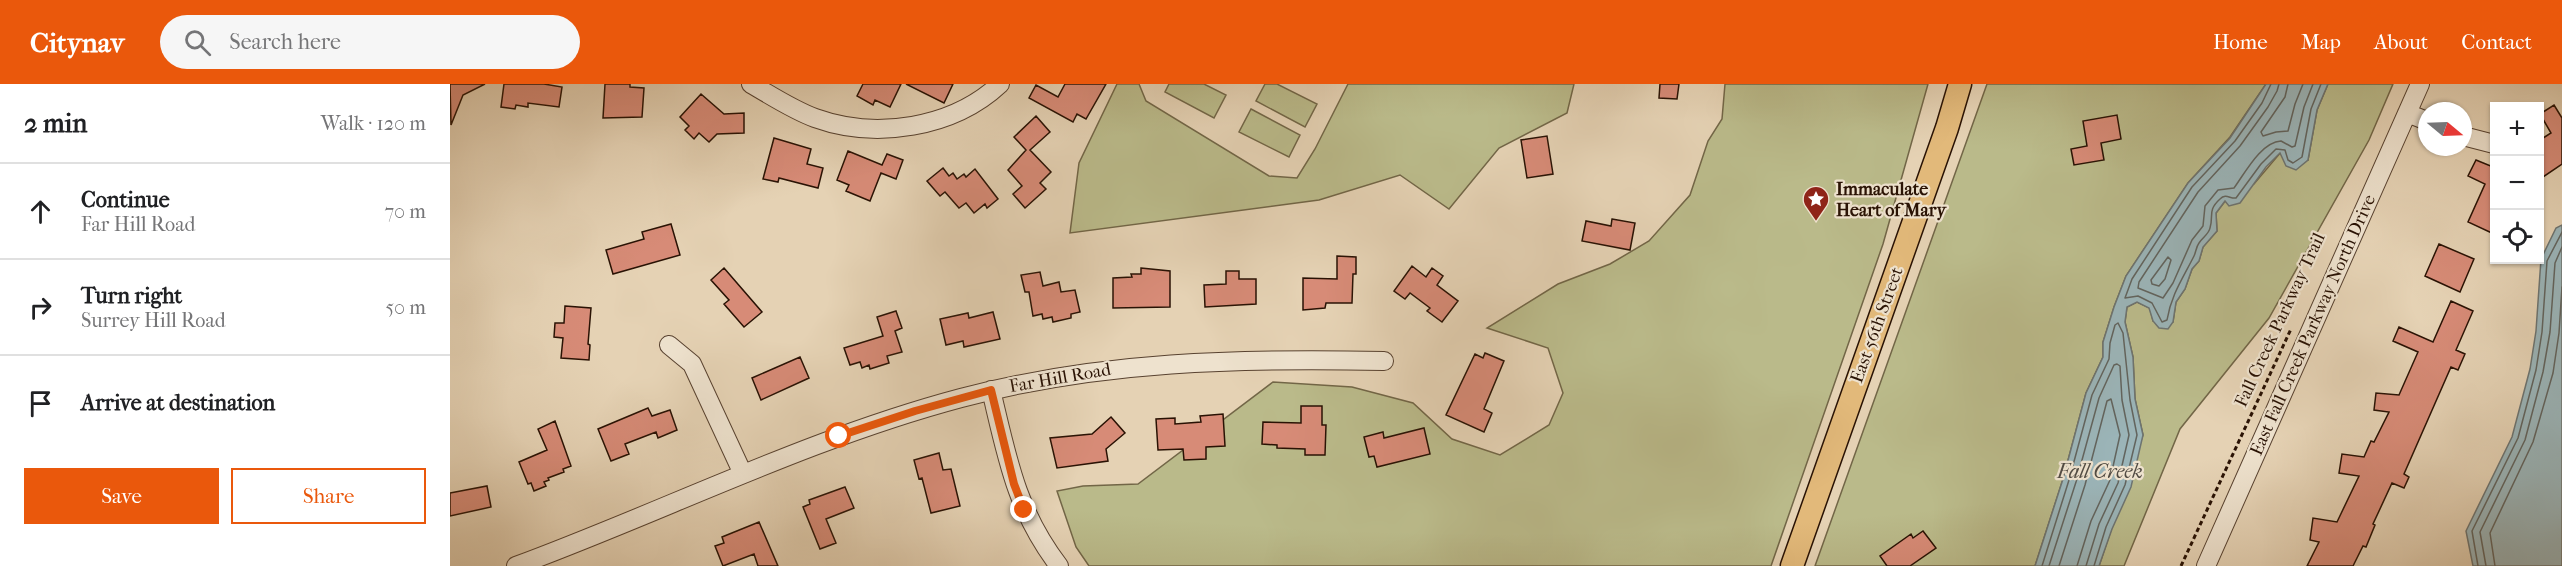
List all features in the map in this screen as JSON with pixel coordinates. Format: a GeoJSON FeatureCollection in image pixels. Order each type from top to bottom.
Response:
{"type":"FeatureCollection","features":[{"type":"Feature","properties":{"kind":"main road","name":"East 56th Street"},"geometry":{"type":"LineString","coordinates":[[1792,566],[1960,84]]}},
{"type":"Feature","properties":{"kind":"street"},"geometry":{"type":"LineString","coordinates":[[751,84],[814,118],[835,124],[870,128],[933,121],[946,117],[974,105],[1000,84]]}},
{"type":"Feature","properties":{"kind":"street","name":"East Fall Creek Parkway North Drive"},"geometry":{"type":"LineString","coordinates":[[2206,566],[2420,84]]}},
{"type":"Feature","properties":{"kind":"street"},"geometry":{"type":"LineString","coordinates":[[2407,113],[2418,117]]}},
{"type":"Feature","properties":{"kind":"street"},"geometry":{"type":"LineString","coordinates":[[2472,138],[2490,143]]}},
{"type":"Feature","properties":{"kind":"street"},"geometry":{"type":"LineString","coordinates":[[669,345],[692,364],[743,474]]}},
{"type":"Feature","properties":{"kind":"street","name":"Far Hill Road"},"geometry":{"type":"LineString","coordinates":[[516,566],[856,430],[991,390],[1082,373],[1184,362],[1287,359],[1384,362]]}},
{"type":"Feature","properties":{"kind":"street"},"geometry":{"type":"LineString","coordinates":[[991,390],[1019,498],[1038,535],[1059,566]]}},
{"type":"Feature","properties":{"kind":"path","name":"Fall Creek Parkway Trail"},"geometry":{"type":"LineString","coordinates":[[2181,566],[2296,320]]}},
{"type":"Feature","properties":{"kind":"green space"},"geometry":{"type":"Polygon","coordinates":[[[1117,84],[1139,84],[1146,101],[1269,176],[1297,178],[1315,149],[1348,84],[1574,84],[1567,113],[1499,148],[1449,209],[1400,175],[1319,200],[1070,233],[1079,163],[1117,84]]]}},
{"type":"Feature","properties":{"kind":"green space"},"geometry":{"type":"Polygon","coordinates":[[[1169,84],[1204,84],[1226,95],[1214,118],[1165,92],[1169,84]]]}},
{"type":"Feature","properties":{"kind":"green space"},"geometry":{"type":"Polygon","coordinates":[[[1265,84],[1277,84],[1317,104],[1305,127],[1256,101],[1265,84]]]}},
{"type":"Feature","properties":{"kind":"green space"},"geometry":{"type":"Polygon","coordinates":[[[1725,84],[1928,84],[1883,244],[1771,566],[1089,566],[1076,547],[1057,491],[1083,486],[1138,484],[1273,382],[1352,387],[1413,403],[1452,439],[1500,455],[1549,425],[1563,393],[1548,348],[1487,328],[1558,284],[1610,264],[1649,241],[1690,195],[1708,141],[1722,119],[1725,84]]]}},
{"type":"Feature","properties":{"kind":"green space"},"geometry":{"type":"Polygon","coordinates":[[[1987,84],[2266,84],[2230,137],[2188,183],[2126,276],[2103,342],[2103,357],[2086,393],[2063,479],[2035,566],[1815,566],[1987,84]]]}},
{"type":"Feature","properties":{"kind":"green space"},"geometry":{"type":"Polygon","coordinates":[[[2328,84],[2393,84],[2369,140],[2269,318],[2180,429],[2124,566],[2099,566],[2143,435],[2135,399],[2133,357],[2125,322],[2127,307],[2137,302],[2150,308],[2153,321],[2173,322],[2176,302],[2185,289],[2192,269],[2199,261],[2203,247],[2217,231],[2216,213],[2226,200],[2254,184],[2281,152],[2308,160],[2317,110],[2328,84]]]}},
{"type":"Feature","properties":{"kind":"green space"},"geometry":{"type":"Polygon","coordinates":[[[1251,109],[1300,135],[1289,157],[1239,132],[1251,109]]]}},
{"type":"Feature","properties":{"kind":"water","name":"Fall Creek"},"geometry":{"type":"Polygon","coordinates":[[[2266,84],[2328,84],[2317,110],[2308,160],[2296,170],[2286,166],[2280,153],[2266,167],[2240,203],[2229,206],[2225,201],[2216,213],[2217,231],[2203,247],[2199,261],[2192,269],[2185,289],[2176,302],[2173,322],[2168,329],[2159,328],[2153,321],[2149,308],[2137,302],[2127,307],[2125,322],[2133,357],[2135,399],[2143,435],[2131,487],[2112,529],[2099,566],[2035,566],[2063,479],[2086,393],[2103,357],[2103,342],[2126,276],[2188,183],[2230,138],[2266,84]]]}},
{"type":"Feature","properties":{"kind":"water"},"geometry":{"type":"Polygon","coordinates":[[[2562,225],[2562,566],[2473,566],[2466,531],[2512,437],[2530,369],[2536,331],[2541,264],[2544,264],[2544,253],[2556,228],[2562,225]]]}},
{"type":"Feature","properties":{"kind":"building"},"geometry":{"type":"Polygon","coordinates":[[[450,84],[485,84],[463,95],[451,125],[450,84]]]}},
{"type":"Feature","properties":{"kind":"building"},"geometry":{"type":"Polygon","coordinates":[[[504,84],[544,84],[562,87],[559,107],[528,103],[528,107],[516,105],[515,109],[501,107],[504,84]]]}},
{"type":"Feature","properties":{"kind":"building"},"geometry":{"type":"Polygon","coordinates":[[[605,84],[630,84],[630,87],[644,88],[642,117],[603,118],[605,84]]]}},
{"type":"Feature","properties":{"kind":"building"},"geometry":{"type":"Polygon","coordinates":[[[863,84],[901,84],[890,107],[875,100],[873,105],[857,96],[863,84]]]}},
{"type":"Feature","properties":{"kind":"building"},"geometry":{"type":"Polygon","coordinates":[[[906,84],[953,84],[944,103],[906,84]]]}},
{"type":"Feature","properties":{"kind":"building"},"geometry":{"type":"Polygon","coordinates":[[[1065,84],[1106,84],[1086,119],[1077,114],[1073,122],[1029,98],[1036,85],[1058,97],[1065,84]]]}},
{"type":"Feature","properties":{"kind":"building"},"geometry":{"type":"Polygon","coordinates":[[[1660,84],[1679,84],[1677,99],[1659,98],[1660,84]]]}},
{"type":"Feature","properties":{"kind":"building"},"geometry":{"type":"Polygon","coordinates":[[[701,94],[724,114],[744,113],[744,133],[717,134],[709,142],[699,133],[694,139],[685,130],[689,126],[680,117],[701,94]]]}},
{"type":"Feature","properties":{"kind":"building"},"geometry":{"type":"Polygon","coordinates":[[[2554,105],[2562,118],[2562,164],[2544,176],[2544,137],[2551,133],[2544,121],[2544,111],[2554,105]]]}},
{"type":"Feature","properties":{"kind":"building"},"geometry":{"type":"Polygon","coordinates":[[[2117,115],[2121,139],[2101,143],[2104,160],[2074,165],[2071,149],[2087,146],[2083,121],[2117,115]]]}},
{"type":"Feature","properties":{"kind":"building"},"geometry":{"type":"Polygon","coordinates":[[[1036,116],[1050,132],[1030,150],[1051,172],[1040,183],[1046,189],[1025,208],[1013,194],[1022,186],[1008,170],[1026,150],[1014,137],[1036,116]]]}},
{"type":"Feature","properties":{"kind":"building"},"geometry":{"type":"Polygon","coordinates":[[[1547,136],[1553,174],[1527,178],[1521,140],[1547,136]]]}},
{"type":"Feature","properties":{"kind":"building"},"geometry":{"type":"Polygon","coordinates":[[[774,138],[811,149],[807,164],[823,168],[818,188],[779,178],[778,182],[763,179],[774,138]]]}},
{"type":"Feature","properties":{"kind":"building"},"geometry":{"type":"Polygon","coordinates":[[[848,151],[882,165],[887,154],[903,160],[896,179],[881,173],[870,201],[846,191],[849,185],[837,180],[848,151]]]}},
{"type":"Feature","properties":{"kind":"building"},"geometry":{"type":"Polygon","coordinates":[[[2476,160],[2490,166],[2490,232],[2468,222],[2485,184],[2468,176],[2476,160]]]}},
{"type":"Feature","properties":{"kind":"building"},"geometry":{"type":"Polygon","coordinates":[[[943,168],[949,176],[953,173],[957,179],[964,174],[966,177],[975,169],[998,199],[987,208],[985,204],[974,213],[966,203],[959,208],[945,192],[940,196],[927,181],[943,168]]]}},
{"type":"Feature","properties":{"kind":"building"},"geometry":{"type":"Polygon","coordinates":[[[1612,219],[1635,223],[1630,250],[1582,241],[1586,221],[1611,226],[1612,219]]]}},
{"type":"Feature","properties":{"kind":"building"},"geometry":{"type":"Polygon","coordinates":[[[671,224],[680,255],[613,274],[606,250],[644,239],[642,232],[671,224]]]}},
{"type":"Feature","properties":{"kind":"building"},"geometry":{"type":"Polygon","coordinates":[[[2439,244],[2474,259],[2460,292],[2425,276],[2439,244]]]}},
{"type":"Feature","properties":{"kind":"building"},"geometry":{"type":"Polygon","coordinates":[[[1337,256],[1356,257],[1352,303],[1326,303],[1325,308],[1303,310],[1303,278],[1337,279],[1337,256]]]}},
{"type":"Feature","properties":{"kind":"building"},"geometry":{"type":"Polygon","coordinates":[[[1412,266],[1426,277],[1432,268],[1443,276],[1437,285],[1458,301],[1442,322],[1427,311],[1430,308],[1410,293],[1405,299],[1394,291],[1412,266]]]}},
{"type":"Feature","properties":{"kind":"building"},"geometry":{"type":"Polygon","coordinates":[[[724,268],[762,312],[744,327],[724,304],[729,300],[711,280],[724,268]]]}},
{"type":"Feature","properties":{"kind":"building"},"geometry":{"type":"Polygon","coordinates":[[[1141,268],[1170,271],[1170,307],[1113,308],[1113,278],[1141,274],[1141,268]]]}},
{"type":"Feature","properties":{"kind":"building"},"geometry":{"type":"Polygon","coordinates":[[[1226,271],[1239,271],[1239,279],[1256,279],[1256,304],[1205,307],[1204,285],[1226,284],[1226,271]]]}},
{"type":"Feature","properties":{"kind":"building"},"geometry":{"type":"Polygon","coordinates":[[[1040,272],[1043,286],[1059,282],[1061,292],[1075,290],[1080,312],[1071,314],[1071,318],[1053,322],[1052,317],[1043,319],[1042,314],[1033,316],[1029,292],[1025,292],[1021,275],[1040,272]]]}},
{"type":"Feature","properties":{"kind":"building"},"geometry":{"type":"Polygon","coordinates":[[[2451,301],[2473,311],[2456,350],[2465,354],[2458,370],[2451,367],[2404,474],[2409,477],[2404,488],[2392,483],[2373,524],[2375,525],[2366,547],[2363,546],[2353,566],[2307,566],[2319,542],[2310,540],[2313,518],[2337,522],[2359,476],[2339,473],[2342,454],[2364,457],[2389,412],[2374,410],[2376,393],[2399,395],[2418,352],[2393,341],[2399,327],[2433,342],[2451,301]]]}},
{"type":"Feature","properties":{"kind":"building"},"geometry":{"type":"Polygon","coordinates":[[[565,306],[591,308],[589,360],[561,358],[563,338],[554,337],[555,323],[564,323],[565,306]]]}},
{"type":"Feature","properties":{"kind":"building"},"geometry":{"type":"Polygon","coordinates":[[[896,311],[902,328],[895,331],[902,352],[887,356],[889,363],[870,369],[869,365],[862,368],[860,362],[850,365],[844,348],[883,336],[877,317],[896,311]]]}},
{"type":"Feature","properties":{"kind":"building"},"geometry":{"type":"Polygon","coordinates":[[[993,312],[1000,339],[964,347],[963,341],[946,345],[940,319],[968,313],[969,318],[993,312]]]}},
{"type":"Feature","properties":{"kind":"building"},"geometry":{"type":"Polygon","coordinates":[[[1485,353],[1504,361],[1484,409],[1492,413],[1484,432],[1446,415],[1475,354],[1483,358],[1485,353]]]}},
{"type":"Feature","properties":{"kind":"building"},"geometry":{"type":"Polygon","coordinates":[[[800,357],[809,378],[761,400],[752,378],[800,357]]]}},
{"type":"Feature","properties":{"kind":"building"},"geometry":{"type":"Polygon","coordinates":[[[1301,406],[1322,406],[1322,425],[1326,425],[1325,455],[1305,455],[1305,449],[1277,448],[1277,445],[1262,444],[1263,422],[1301,423],[1301,406]]]}},
{"type":"Feature","properties":{"kind":"building"},"geometry":{"type":"Polygon","coordinates":[[[648,408],[652,416],[670,410],[677,430],[658,438],[656,432],[625,444],[629,454],[611,461],[598,429],[648,408]]]}},
{"type":"Feature","properties":{"kind":"building"},"geometry":{"type":"Polygon","coordinates":[[[1223,414],[1225,446],[1206,447],[1206,459],[1184,460],[1183,449],[1158,450],[1156,419],[1175,418],[1175,424],[1201,422],[1200,416],[1223,414]]]}},
{"type":"Feature","properties":{"kind":"building"},"geometry":{"type":"Polygon","coordinates":[[[1111,417],[1125,433],[1106,449],[1108,461],[1057,468],[1050,438],[1092,434],[1111,417]]]}},
{"type":"Feature","properties":{"kind":"building"},"geometry":{"type":"Polygon","coordinates":[[[555,421],[571,466],[563,469],[564,472],[548,478],[549,480],[544,482],[546,486],[534,491],[531,483],[528,484],[519,462],[547,450],[538,429],[555,421]]]}},
{"type":"Feature","properties":{"kind":"building"},"geometry":{"type":"Polygon","coordinates":[[[1424,428],[1430,454],[1377,467],[1374,456],[1369,457],[1364,437],[1383,432],[1384,438],[1424,428]]]}},
{"type":"Feature","properties":{"kind":"building"},"geometry":{"type":"Polygon","coordinates":[[[939,453],[943,470],[951,469],[960,506],[931,513],[922,478],[919,479],[914,460],[939,453]]]}},
{"type":"Feature","properties":{"kind":"building"},"geometry":{"type":"Polygon","coordinates":[[[487,486],[491,507],[450,516],[450,493],[487,486]]]}},
{"type":"Feature","properties":{"kind":"building"},"geometry":{"type":"Polygon","coordinates":[[[845,487],[854,508],[826,519],[836,543],[820,549],[803,507],[810,504],[809,500],[845,487]]]}},
{"type":"Feature","properties":{"kind":"building"},"geometry":{"type":"Polygon","coordinates":[[[759,522],[778,566],[758,566],[754,554],[723,566],[715,546],[724,543],[722,537],[759,522]]]}},
{"type":"Feature","properties":{"kind":"building"},"geometry":{"type":"Polygon","coordinates":[[[1923,531],[1936,548],[1910,566],[1887,566],[1880,556],[1911,534],[1913,538],[1923,531]]]}},
{"type":"Feature","properties":{"kind":"place","name":"Immaculate Heart of Mary"},"geometry":{"type":"Point","coordinates":[1816,222]}},
{"type":"Feature","properties":{"kind":"route"},"geometry":{"type":"LineString","coordinates":[[839,436],[915,411],[991,390],[1014,484],[1024,510]]}}]}
